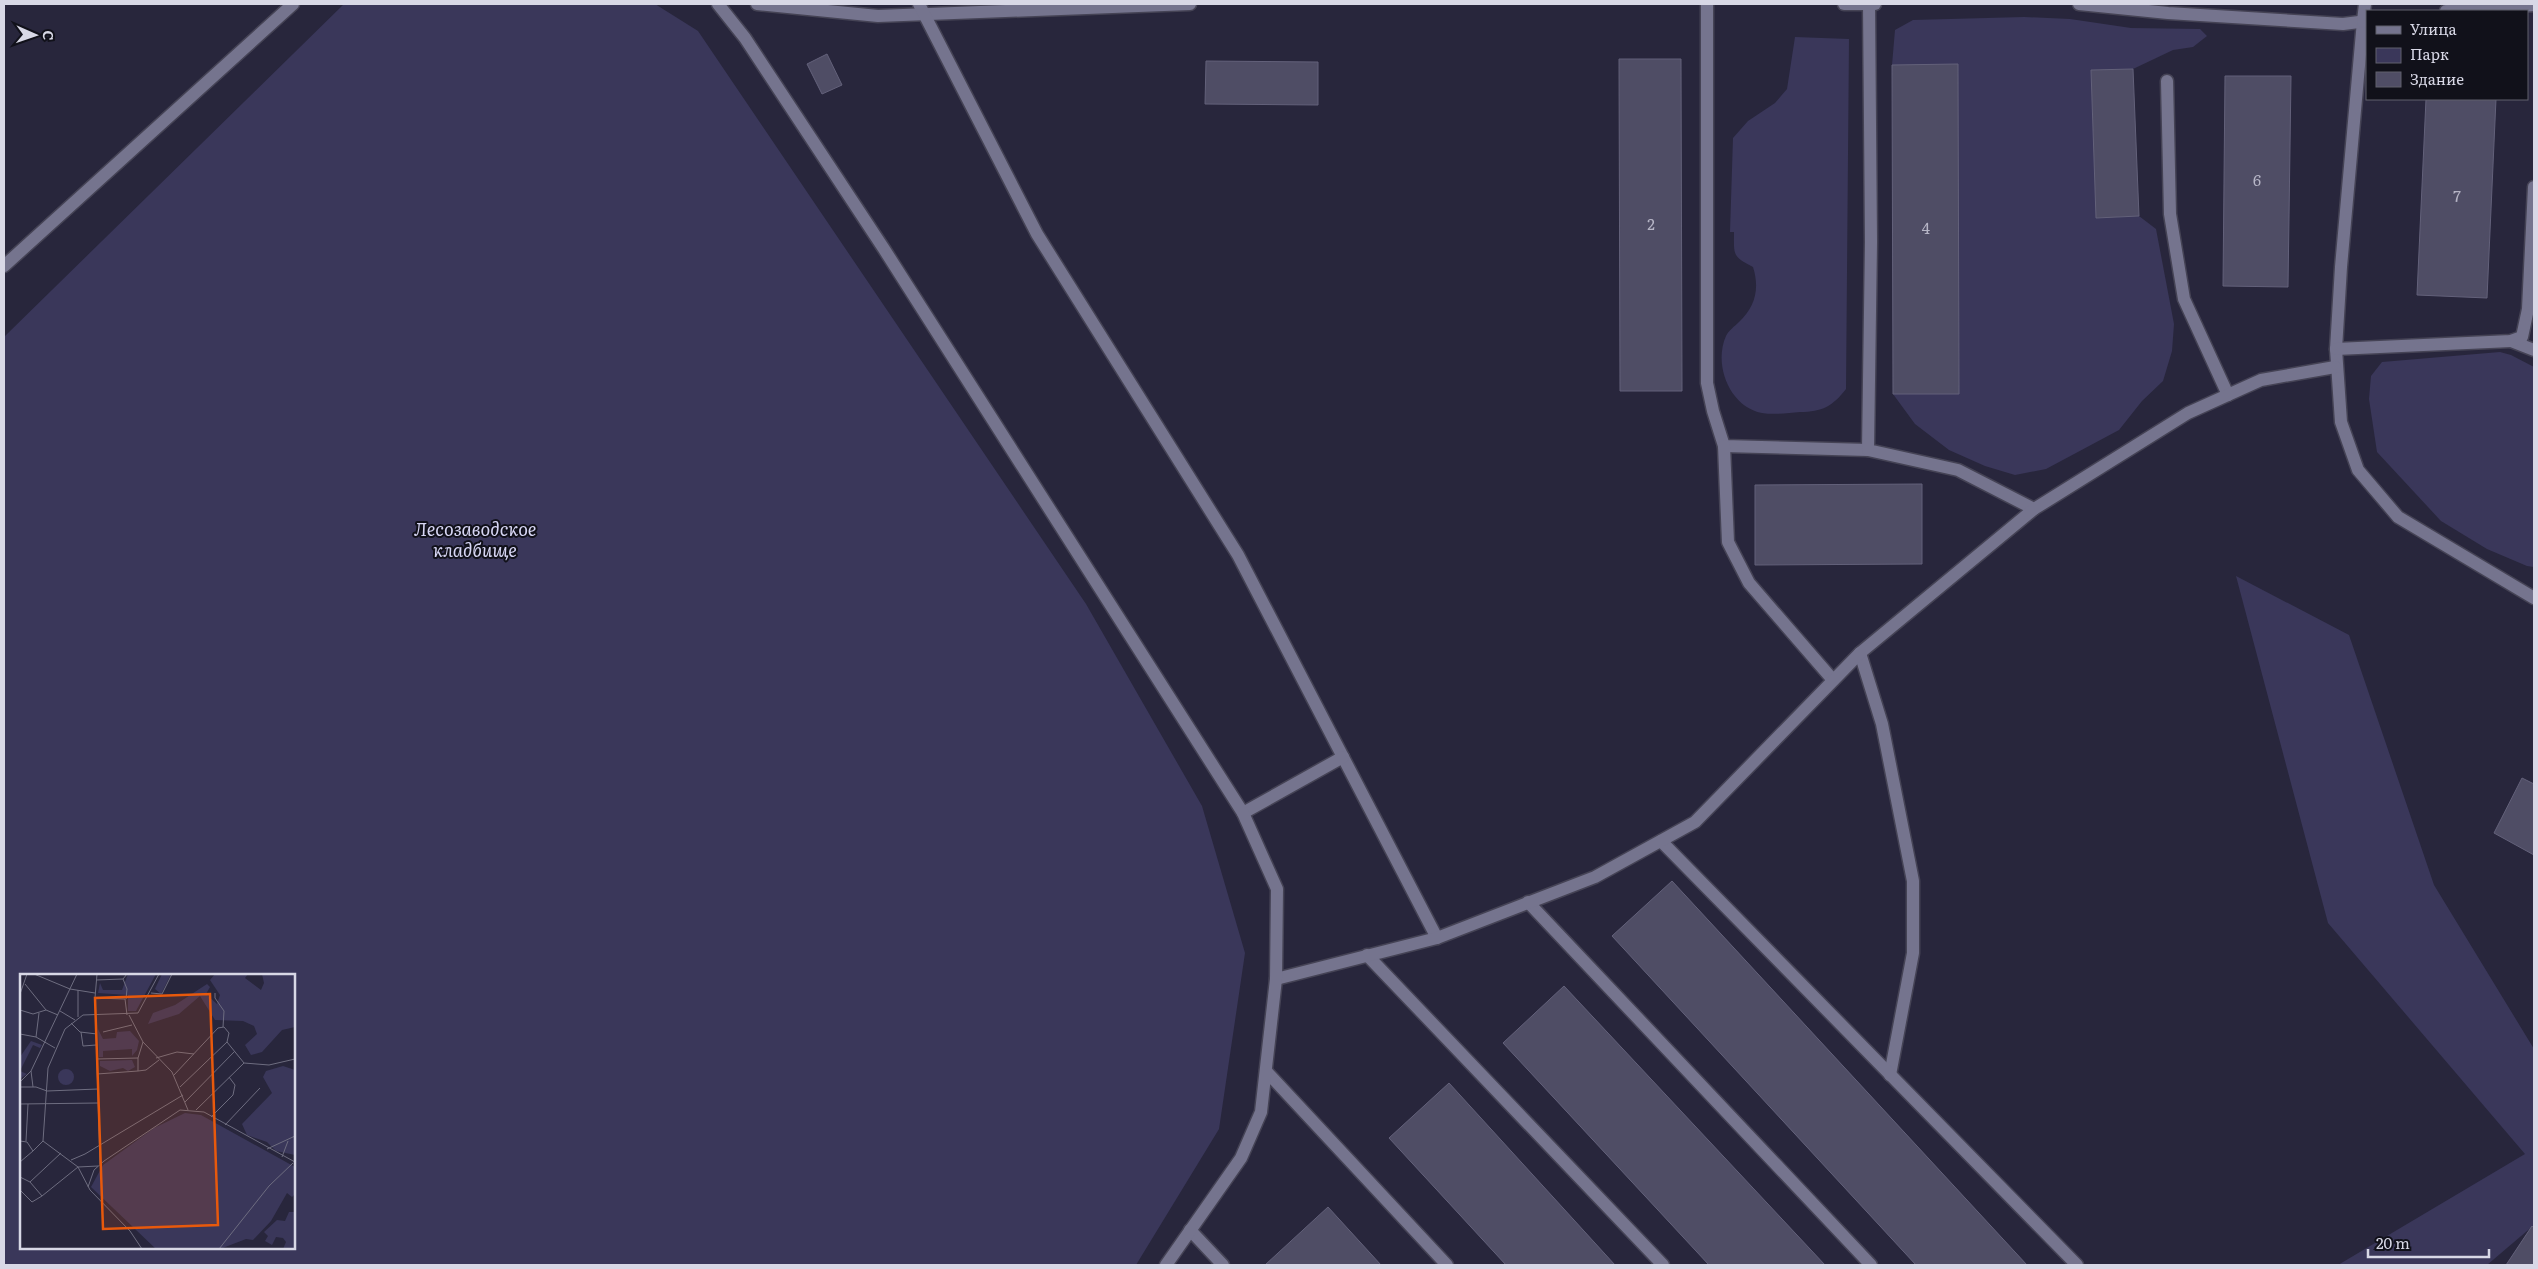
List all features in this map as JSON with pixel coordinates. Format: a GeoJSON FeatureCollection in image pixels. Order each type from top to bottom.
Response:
{"type":"FeatureCollection","features":[{"type":"Feature","properties":{"kind":"street"},"geometry":{"type":"LineString","coordinates":[[4,266],[293,4]]}},
{"type":"Feature","properties":{"kind":"street"},"geometry":{"type":"LineString","coordinates":[[718,4],[745,38],[878,241],[1243,813],[1277,889],[1276,979],[1261,1112],[1241,1158],[1166,1265]]}},
{"type":"Feature","properties":{"kind":"street"},"geometry":{"type":"LineString","coordinates":[[756,4],[878,16],[922,9],[1190,4]]}},
{"type":"Feature","properties":{"kind":"street"},"geometry":{"type":"LineString","coordinates":[[1708,4],[1707,383],[1713,411],[1724,446],[1728,542],[1749,583],[1834,680]]}},
{"type":"Feature","properties":{"kind":"street"},"geometry":{"type":"LineString","coordinates":[[1844,4],[1875,4]]}},
{"type":"Feature","properties":{"kind":"street"},"geometry":{"type":"LineString","coordinates":[[1868,4],[1871,242],[1868,450]]}},
{"type":"Feature","properties":{"kind":"street"},"geometry":{"type":"LineString","coordinates":[[2079,4],[2146,7],[2343,24],[2365,21]]}},
{"type":"Feature","properties":{"kind":"street"},"geometry":{"type":"LineString","coordinates":[[2365,4],[2365,21],[2341,267],[2336,349],[2335,367],[2341,422],[2358,470],[2398,517],[2534,598]]}},
{"type":"Feature","properties":{"kind":"street"},"geometry":{"type":"LineString","coordinates":[[2461,10],[2534,5]]}},
{"type":"Feature","properties":{"kind":"street"},"geometry":{"type":"LineString","coordinates":[[922,9],[1037,234],[1238,554],[1437,938]]}},
{"type":"Feature","properties":{"kind":"street"},"geometry":{"type":"LineString","coordinates":[[2166,81],[2170,214],[2184,299],[2228,395]]}},
{"type":"Feature","properties":{"kind":"street"},"geometry":{"type":"LineString","coordinates":[[2336,349],[2512,341],[2522,337],[2528,309],[2534,187]]}},
{"type":"Feature","properties":{"kind":"street"},"geometry":{"type":"LineString","coordinates":[[2512,341],[2534,350]]}},
{"type":"Feature","properties":{"kind":"street"},"geometry":{"type":"LineString","coordinates":[[1276,979],[1437,938],[1595,877],[1695,822],[1860,653],[2034,509],[2188,413],[2261,380],[2335,367]]}},
{"type":"Feature","properties":{"kind":"street"},"geometry":{"type":"LineString","coordinates":[[1724,446],[1868,450],[1958,470],[2034,509]]}},
{"type":"Feature","properties":{"kind":"street"},"geometry":{"type":"LineString","coordinates":[[1860,653],[1882,724],[1913,881],[1913,953],[1890,1074]]}},
{"type":"Feature","properties":{"kind":"street"},"geometry":{"type":"LineString","coordinates":[[1243,813],[1343,757]]}},
{"type":"Feature","properties":{"kind":"street"},"geometry":{"type":"LineString","coordinates":[[1661,841],[2078,1265]]}},
{"type":"Feature","properties":{"kind":"street"},"geometry":{"type":"LineString","coordinates":[[1528,902],[1871,1265]]}},
{"type":"Feature","properties":{"kind":"street"},"geometry":{"type":"LineString","coordinates":[[1367,955],[1662,1265]]}},
{"type":"Feature","properties":{"kind":"street"},"geometry":{"type":"LineString","coordinates":[[1266,1071],[1447,1265]]}},
{"type":"Feature","properties":{"kind":"street"},"geometry":{"type":"LineString","coordinates":[[1190,1230],[1223,1265]]}},
{"type":"Feature","properties":{"kind":"green space","name":"Лесозаводское кладбище"},"geometry":{"type":"Polygon","coordinates":[[[344,4],[655,4],[698,31],[1086,604],[1202,806],[1245,953],[1219,1129],[1136,1265],[4,1265],[4,337],[344,4]]]}},
{"type":"Feature","properties":{"kind":"green space"},"geometry":{"type":"Polygon","coordinates":[[[2024,17],[2070,19],[2131,28],[2200,29],[2207,36],[2193,47],[2173,50],[2133,69],[2091,70],[2096,218],[2139,216],[2156,229],[2174,324],[2172,351],[2163,381],[2142,401],[2119,430],[2046,469],[2015,475],[1985,466],[1949,450],[1915,424],[1893,394],[1959,393],[1958,65],[1892,65],[1895,30],[1913,20],[2024,17]]]}},
{"type":"Feature","properties":{"kind":"green space"},"geometry":{"type":"Polygon","coordinates":[[[1795,37],[1849,39],[1846,389],[1832,404],[1815,411],[1767,414],[1751,409],[1741,403],[1733,394],[1723,372],[1723,347],[1726,336],[1749,310],[1756,290],[1753,267],[1741,260],[1736,254],[1734,250],[1734,232],[1730,232],[1733,138],[1748,121],[1775,103],[1787,89],[1795,37]]]}},
{"type":"Feature","properties":{"kind":"green space"},"geometry":{"type":"Polygon","coordinates":[[[2500,352],[2511,355],[2534,367],[2534,567],[2527,566],[2487,549],[2441,521],[2377,452],[2369,399],[2371,376],[2382,362],[2500,352]]]}},
{"type":"Feature","properties":{"kind":"green space"},"geometry":{"type":"Polygon","coordinates":[[[2236,576],[2349,635],[2434,885],[2534,1049],[2534,1225],[2487,1265],[2338,1265],[2525,1154],[2328,923],[2236,576]]]}},
{"type":"Feature","properties":{"kind":"building"},"geometry":{"type":"Polygon","coordinates":[[[827,54],[842,85],[822,94],[807,64],[827,54]]]}},
{"type":"Feature","properties":{"kind":"building"},"geometry":{"type":"Polygon","coordinates":[[[1619,59],[1681,59],[1682,391],[1620,391],[1619,59]]]}},
{"type":"Feature","properties":{"kind":"building"},"geometry":{"type":"Polygon","coordinates":[[[1206,61],[1318,62],[1318,105],[1205,104],[1206,61]]]}},
{"type":"Feature","properties":{"kind":"building"},"geometry":{"type":"Polygon","coordinates":[[[1958,64],[1959,394],[1893,394],[1892,65],[1958,64]]]}},
{"type":"Feature","properties":{"kind":"building"},"geometry":{"type":"Polygon","coordinates":[[[2133,69],[2139,216],[2096,218],[2091,70],[2133,69]]]}},
{"type":"Feature","properties":{"kind":"building"},"geometry":{"type":"Polygon","coordinates":[[[2225,76],[2291,76],[2288,287],[2223,286],[2225,76]]]}},
{"type":"Feature","properties":{"kind":"building"},"geometry":{"type":"Polygon","coordinates":[[[2426,100],[2496,100],[2487,298],[2417,295],[2426,100]]]}},
{"type":"Feature","properties":{"kind":"building"},"geometry":{"type":"Polygon","coordinates":[[[1922,484],[1922,564],[1755,565],[1755,485],[1922,484]]]}},
{"type":"Feature","properties":{"kind":"building"},"geometry":{"type":"Polygon","coordinates":[[[2522,778],[2534,784],[2534,855],[2494,833],[2522,778]]]}},
{"type":"Feature","properties":{"kind":"building"},"geometry":{"type":"Polygon","coordinates":[[[1672,881],[2027,1265],[1916,1265],[1612,936],[1672,881]]]}},
{"type":"Feature","properties":{"kind":"building"},"geometry":{"type":"Polygon","coordinates":[[[1564,986],[1825,1265],[1709,1265],[1503,1043],[1564,986]]]}},
{"type":"Feature","properties":{"kind":"building"},"geometry":{"type":"Polygon","coordinates":[[[1449,1083],[1615,1265],[1506,1265],[1389,1138],[1449,1083]]]}},
{"type":"Feature","properties":{"kind":"building"},"geometry":{"type":"Polygon","coordinates":[[[1328,1207],[1381,1265],[1265,1265],[1328,1207]]]}},
{"type":"Feature","properties":{"kind":"building"},"geometry":{"type":"Polygon","coordinates":[[[2532,1226],[2534,1228],[2534,1265],[2506,1265],[2532,1226]]]}}]}
